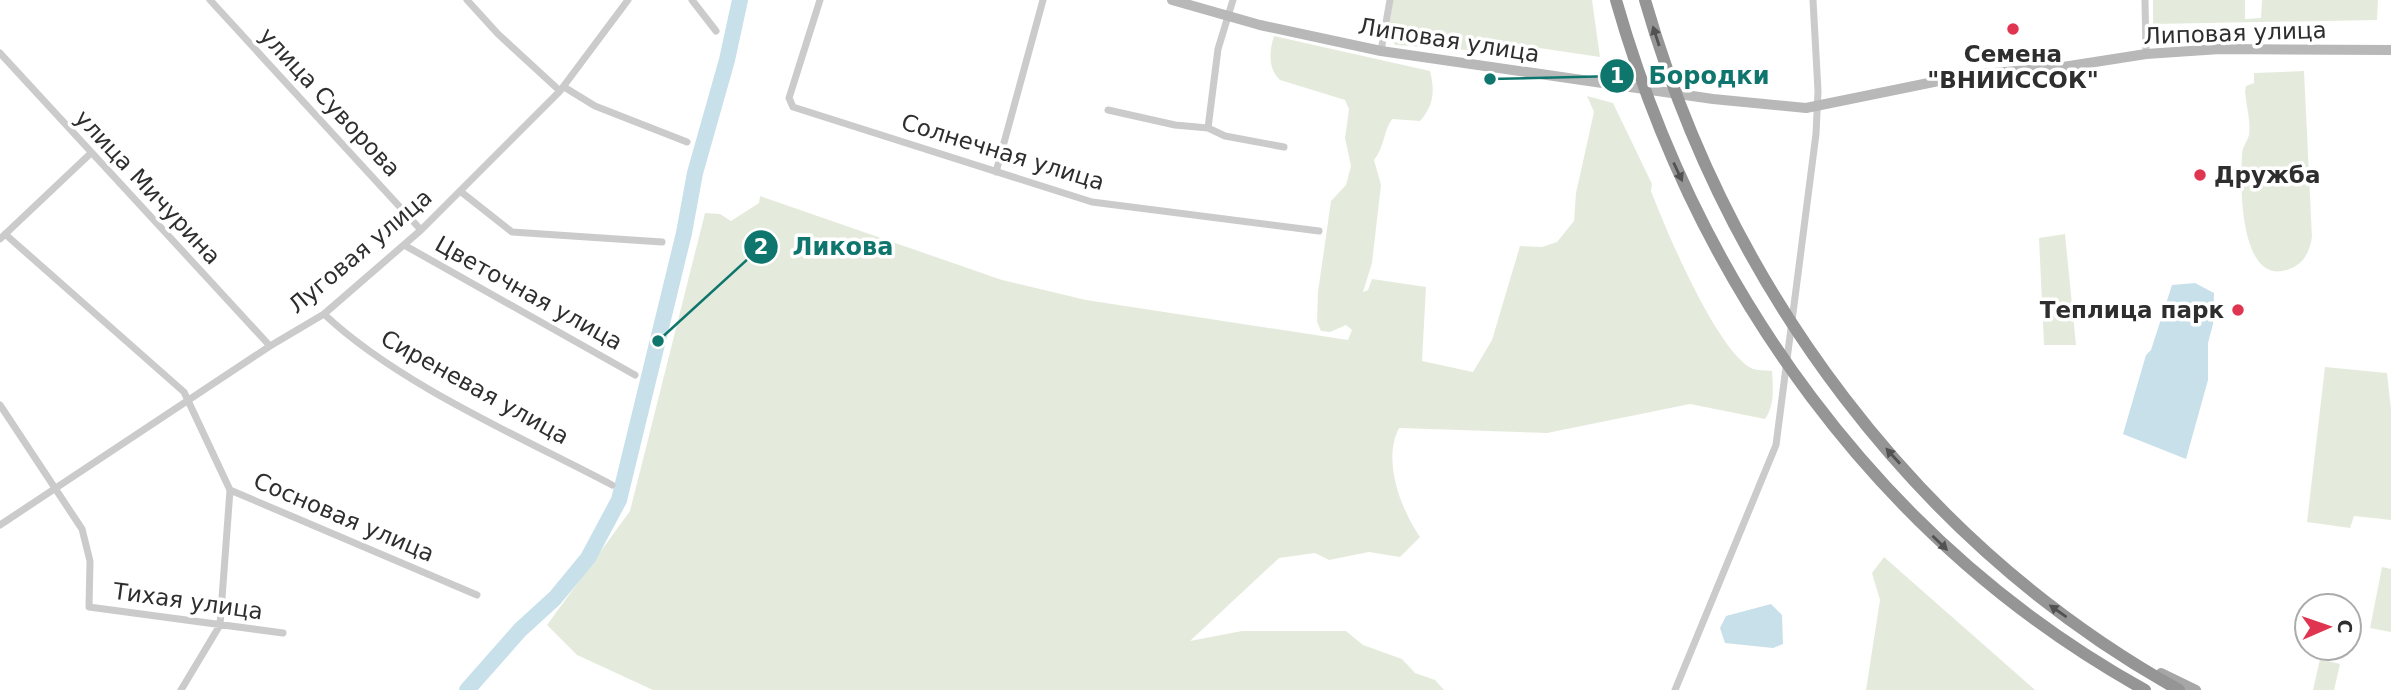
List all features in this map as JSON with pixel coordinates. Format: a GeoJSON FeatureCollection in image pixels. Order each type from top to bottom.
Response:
{"type":"FeatureCollection","features":[{"type":"Feature","properties":{"kind":"highway"},"geometry":{"type":"LineString","coordinates":[[1616,0],[1651,109],[1714,247],[1767,335],[1816,405],[1875,477],[1961,563],[2082,654],[2145,690]]}},
{"type":"Feature","properties":{"kind":"highway"},"geometry":{"type":"LineString","coordinates":[[1645,0],[1683,113],[1721,197],[1767,283],[1816,362],[1874,436],[1958,528],[2043,601],[2114,651],[2179,690]]}},
{"type":"Feature","properties":{"kind":"main road"},"geometry":{"type":"LineString","coordinates":[[2114,651],[2196,690]]}},
{"type":"Feature","properties":{"kind":"street","name":"улица Суворова"},"geometry":{"type":"LineString","coordinates":[[210,0],[421,230]]}},
{"type":"Feature","properties":{"kind":"street"},"geometry":{"type":"LineString","coordinates":[[467,0],[562,89],[595,106],[687,142]]}},
{"type":"Feature","properties":{"kind":"street","name":"Луговая улица"},"geometry":{"type":"LineString","coordinates":[[0,525],[191,401],[270,346],[324,314],[421,230],[562,89],[628,0]]}},
{"type":"Feature","properties":{"kind":"street"},"geometry":{"type":"LineString","coordinates":[[692,0],[716,31]]}},
{"type":"Feature","properties":{"kind":"street","name":"Солнечная улица"},"geometry":{"type":"LineString","coordinates":[[820,0],[789,98],[790,105],[1092,202],[1319,231]]}},
{"type":"Feature","properties":{"kind":"street"},"geometry":{"type":"LineString","coordinates":[[996,172],[1043,0]]}},
{"type":"Feature","properties":{"kind":"street","name":"Липовая улица"},"geometry":{"type":"LineString","coordinates":[[1172,0],[1228,17],[1381,51],[1713,99],[1817,107],[1968,75],[2063,67],[2146,54],[2220,49],[2391,50]]}},
{"type":"Feature","properties":{"kind":"street"},"geometry":{"type":"LineString","coordinates":[[1208,128],[1218,48],[1233,0]]}},
{"type":"Feature","properties":{"kind":"street"},"geometry":{"type":"LineString","coordinates":[[1381,51],[1390,0]]}},
{"type":"Feature","properties":{"kind":"street"},"geometry":{"type":"LineString","coordinates":[[1675,690],[1776,445],[1790,354],[1817,107],[1813,0]]}},
{"type":"Feature","properties":{"kind":"street"},"geometry":{"type":"LineString","coordinates":[[2145,0],[2146,54]]}},
{"type":"Feature","properties":{"kind":"street","name":"улица Мичурина"},"geometry":{"type":"LineString","coordinates":[[0,53],[270,346]]}},
{"type":"Feature","properties":{"kind":"street"},"geometry":{"type":"LineString","coordinates":[[1108,110],[1175,125],[1208,128],[1225,136],[1284,146]]}},
{"type":"Feature","properties":{"kind":"street"},"geometry":{"type":"LineString","coordinates":[[91,153],[3,237],[191,401],[230,490],[220,625],[181,690]]}},
{"type":"Feature","properties":{"kind":"street"},"geometry":{"type":"LineString","coordinates":[[460,191],[512,232],[662,242]]}},
{"type":"Feature","properties":{"kind":"street","name":"Цветочная улица"},"geometry":{"type":"LineString","coordinates":[[404,246],[635,375]]}},
{"type":"Feature","properties":{"kind":"street","name":"Сиреневая улица"},"geometry":{"type":"LineString","coordinates":[[324,314],[346,335],[410,377],[612,485]]}},
{"type":"Feature","properties":{"kind":"street"},"geometry":{"type":"LineString","coordinates":[[0,405],[57,489]]}},
{"type":"Feature","properties":{"kind":"street","name":"Тихая улица"},"geometry":{"type":"LineString","coordinates":[[57,489],[88,543],[89,607],[283,633]]}},
{"type":"Feature","properties":{"kind":"street","name":"Сосновая улица"},"geometry":{"type":"LineString","coordinates":[[230,490],[477,594]]}},
{"type":"Feature","properties":{"kind":"green space"},"geometry":{"type":"Polygon","coordinates":[[[1393,0],[1592,0],[1600,57],[1512,44],[1512,53],[1395,45],[1388,34],[1393,0]]]}},
{"type":"Feature","properties":{"kind":"green space"},"geometry":{"type":"Polygon","coordinates":[[[2153,0],[2245,0],[2245,19],[2261,18],[2262,0],[2378,0],[2377,20],[2153,24],[2153,0]]]}},
{"type":"Feature","properties":{"kind":"green space"},"geometry":{"type":"Polygon","coordinates":[[[1274,36],[1430,71],[1432,97],[1425,115],[1420,121],[1392,119],[1374,160],[1381,185],[1372,263],[1363,292],[1368,290],[1372,279],[1426,287],[1422,361],[1473,372],[1492,340],[1520,246],[1542,247],[1557,242],[1574,221],[1576,193],[1594,112],[1587,96],[1613,103],[1652,184],[1651,191],[1680,259],[1723,338],[1737,357],[1751,368],[1772,371],[1772,402],[1765,419],[1690,404],[1547,433],[1399,428],[1392,455],[1393,470],[1406,513],[1420,537],[1400,557],[1369,552],[1329,560],[1315,553],[1279,558],[1190,641],[1242,631],[1346,631],[1363,645],[1402,659],[1415,673],[1435,680],[1444,690],[653,690],[577,655],[547,625],[630,511],[705,213],[720,214],[731,221],[759,203],[760,196],[1002,280],[1086,300],[1348,340],[1352,330],[1346,325],[1330,332],[1321,331],[1317,322],[1318,292],[1331,201],[1346,185],[1351,166],[1345,138],[1349,109],[1345,100],[1280,80],[1273,71],[1271,60],[1274,36]]]}},
{"type":"Feature","properties":{"kind":"green space"},"geometry":{"type":"Polygon","coordinates":[[[2304,71],[2312,237],[2304,259],[2292,268],[2275,271],[2262,265],[2252,250],[2246,231],[2242,152],[2249,135],[2249,119],[2245,91],[2246,86],[2254,83],[2254,73],[2304,71]]]}},
{"type":"Feature","properties":{"kind":"green space"},"geometry":{"type":"Polygon","coordinates":[[[2065,234],[2076,345],[2044,345],[2039,238],[2065,234]]]}},
{"type":"Feature","properties":{"kind":"green space"},"geometry":{"type":"Polygon","coordinates":[[[2325,367],[2387,373],[2391,409],[2391,520],[2354,516],[2350,528],[2307,522],[2325,367]]]}},
{"type":"Feature","properties":{"kind":"green space"},"geometry":{"type":"Polygon","coordinates":[[[1884,557],[2035,690],[1866,690],[1880,600],[1872,573],[1884,557]]]}},
{"type":"Feature","properties":{"kind":"green space"},"geometry":{"type":"Polygon","coordinates":[[[2382,567],[2391,569],[2391,632],[2370,628],[2382,567]]]}},
{"type":"Feature","properties":{"kind":"green space"},"geometry":{"type":"Polygon","coordinates":[[[2319,662],[2340,664],[2334,690],[2313,690],[2319,662]]]}},
{"type":"Feature","properties":{"kind":"water"},"geometry":{"type":"Polygon","coordinates":[[[2195,283],[2214,293],[2213,324],[2208,343],[2208,380],[2186,459],[2123,434],[2146,355],[2151,350],[2172,285],[2195,283]]]}},
{"type":"Feature","properties":{"kind":"water"},"geometry":{"type":"Polygon","coordinates":[[[1771,604],[1782,615],[1783,644],[1773,648],[1725,643],[1720,628],[1726,616],[1771,604]]]}},
{"type":"Feature","properties":{"kind":"waterway"},"geometry":{"type":"LineString","coordinates":[[467,690],[520,630],[555,598],[588,558],[619,500],[684,233],[695,173],[727,60],[740,0]]}},
{"type":"Feature","properties":{"kind":"place","name":"Семена \"ВНИИССОК\""},"geometry":{"type":"Point","coordinates":[2013,29]}},
{"type":"Feature","properties":{"kind":"place","name":"Бородки"},"geometry":{"type":"Point","coordinates":[1490,79]}},
{"type":"Feature","properties":{"kind":"place","name":"Дружба"},"geometry":{"type":"Point","coordinates":[2200,175]}},
{"type":"Feature","properties":{"kind":"place","name":"Теплица парк"},"geometry":{"type":"Point","coordinates":[2238,310]}},
{"type":"Feature","properties":{"kind":"place","name":"Ликова"},"geometry":{"type":"Point","coordinates":[658,341]}}]}
